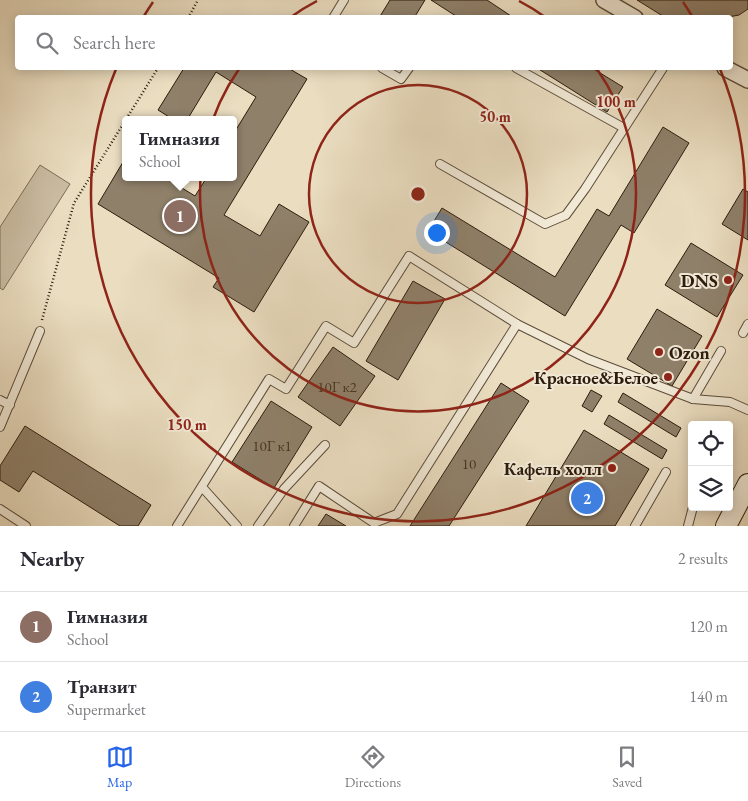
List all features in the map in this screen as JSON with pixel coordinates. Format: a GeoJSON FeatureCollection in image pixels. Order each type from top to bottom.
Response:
{"type":"FeatureCollection","features":[{"type":"Feature","properties":{"kind":"main road"},"geometry":{"type":"LineString","coordinates":[[729,525],[748,484]]}},
{"type":"Feature","properties":{"kind":"street"},"geometry":{"type":"LineString","coordinates":[[604,0],[630,15]]}},
{"type":"Feature","properties":{"kind":"street"},"geometry":{"type":"LineString","coordinates":[[729,70],[748,80]]}},
{"type":"Feature","properties":{"kind":"lane"},"geometry":{"type":"LineString","coordinates":[[336,15],[344,0]]}},
{"type":"Feature","properties":{"kind":"lane"},"geometry":{"type":"LineString","coordinates":[[385,70],[401,79],[408,70]]}},
{"type":"Feature","properties":{"kind":"lane"},"geometry":{"type":"LineString","coordinates":[[520,70],[624,128]]}},
{"type":"Feature","properties":{"kind":"lane"},"geometry":{"type":"LineString","coordinates":[[440,164],[545,224],[566,215],[585,189],[662,70]]}},
{"type":"Feature","properties":{"kind":"lane"},"geometry":{"type":"LineString","coordinates":[[177,526],[269,378],[286,389],[326,326],[354,344],[409,256],[517,324],[588,359],[693,399],[730,402],[748,410]]}},
{"type":"Feature","properties":{"kind":"lane"},"geometry":{"type":"LineString","coordinates":[[294,526],[319,486],[374,523],[397,514],[517,324]]}},
{"type":"Feature","properties":{"kind":"lane"},"geometry":{"type":"LineString","coordinates":[[743,333],[748,324]]}},
{"type":"Feature","properties":{"kind":"lane"},"geometry":{"type":"LineString","coordinates":[[0,427],[40,331]]}},
{"type":"Feature","properties":{"kind":"lane"},"geometry":{"type":"LineString","coordinates":[[693,399],[721,351]]}},
{"type":"Feature","properties":{"kind":"lane"},"geometry":{"type":"LineString","coordinates":[[0,400],[10,405]]}},
{"type":"Feature","properties":{"kind":"lane"},"geometry":{"type":"LineString","coordinates":[[258,526],[284,489],[325,445]]}},
{"type":"Feature","properties":{"kind":"lane"},"geometry":{"type":"LineString","coordinates":[[636,526],[666,472]]}},
{"type":"Feature","properties":{"kind":"lane"},"geometry":{"type":"LineString","coordinates":[[202,487],[237,526]]}},
{"type":"Feature","properties":{"kind":"lane"},"geometry":{"type":"LineString","coordinates":[[0,509],[26,526]]}},
{"type":"Feature","properties":{"kind":"lane"},"geometry":{"type":"LineString","coordinates":[[688,526],[692,511]]}},
{"type":"Feature","properties":{"kind":"path"},"geometry":{"type":"LineString","coordinates":[[190,15],[198,0]]}},
{"type":"Feature","properties":{"kind":"path"},"geometry":{"type":"LineString","coordinates":[[128,116],[157,70]]}},
{"type":"Feature","properties":{"kind":"path"},"geometry":{"type":"LineString","coordinates":[[40,331],[74,203],[122,126]]}},
{"type":"Feature","properties":{"kind":"shaded area"},"geometry":{"type":"Polygon","coordinates":[[[40,165],[70,184],[3,290],[0,288],[0,227],[40,165]]]}},
{"type":"Feature","properties":{"kind":"building"},"geometry":{"type":"Polygon","coordinates":[[[390,0],[425,0],[416,15],[381,15],[390,0]]]}},
{"type":"Feature","properties":{"kind":"building"},"geometry":{"type":"Polygon","coordinates":[[[431,0],[487,0],[510,15],[454,15],[431,0]]]}},
{"type":"Feature","properties":{"kind":"building"},"geometry":{"type":"Polygon","coordinates":[[[637,0],[748,0],[748,9],[739,15],[733,16],[661,15],[637,0]]]}},
{"type":"Feature","properties":{"kind":"building"},"geometry":{"type":"Polygon","coordinates":[[[183,70],[291,70],[307,79],[224,215],[260,236],[279,204],[309,222],[254,312],[213,287],[219,278],[98,204],[122,164],[122,181],[171,181],[195,196],[204,181],[237,181],[237,128],[256,97],[216,72],[189,116],[168,116],[158,110],[183,70]]]}},
{"type":"Feature","properties":{"kind":"building"},"geometry":{"type":"Polygon","coordinates":[[[540,70],[595,70],[623,87],[607,112],[540,70]]]}},
{"type":"Feature","properties":{"kind":"building"},"geometry":{"type":"Polygon","coordinates":[[[663,127],[689,143],[634,233],[621,225],[565,316],[428,231],[442,208],[555,277],[597,209],[609,216],[663,127]]]}},
{"type":"Feature","properties":{"kind":"building"},"geometry":{"type":"Polygon","coordinates":[[[743,189],[748,192],[748,240],[722,224],[743,189]]]}},
{"type":"Feature","properties":{"kind":"building"},"geometry":{"type":"Polygon","coordinates":[[[691,243],[743,275],[717,317],[665,285],[691,243]]]}},
{"type":"Feature","properties":{"kind":"building"},"geometry":{"type":"Polygon","coordinates":[[[413,281],[445,299],[398,380],[366,361],[413,281]]]}},
{"type":"Feature","properties":{"kind":"building"},"geometry":{"type":"Polygon","coordinates":[[[657,309],[702,336],[672,386],[627,359],[657,309]]]}},
{"type":"Feature","properties":{"kind":"building"},"geometry":{"type":"Polygon","coordinates":[[[333,347],[375,376],[340,426],[298,397],[333,347]]]}},
{"type":"Feature","properties":{"kind":"building"},"geometry":{"type":"Polygon","coordinates":[[[501,383],[529,401],[449,526],[410,526],[501,383]]]}},
{"type":"Feature","properties":{"kind":"building"},"geometry":{"type":"Polygon","coordinates":[[[591,390],[602,396],[592,412],[582,406],[591,390]]]}},
{"type":"Feature","properties":{"kind":"building"},"geometry":{"type":"Polygon","coordinates":[[[623,393],[681,428],[676,437],[618,402],[623,393]]]}},
{"type":"Feature","properties":{"kind":"building"},"geometry":{"type":"Polygon","coordinates":[[[271,401],[312,427],[274,488],[232,462],[271,401]]]}},
{"type":"Feature","properties":{"kind":"building"},"geometry":{"type":"Polygon","coordinates":[[[609,415],[667,450],[662,459],[604,424],[609,415]]]}},
{"type":"Feature","properties":{"kind":"building"},"geometry":{"type":"Polygon","coordinates":[[[25,426],[151,505],[138,526],[120,526],[33,471],[19,492],[0,480],[0,466],[25,426]]]}},
{"type":"Feature","properties":{"kind":"building"},"geometry":{"type":"Polygon","coordinates":[[[584,430],[649,469],[615,526],[526,526],[584,430]]]}},
{"type":"Feature","properties":{"kind":"building"},"geometry":{"type":"Polygon","coordinates":[[[326,514],[346,526],[318,526],[326,514]]]}},
{"type":"Feature","properties":{"kind":"place","name":"Гимназия"},"geometry":{"type":"Point","coordinates":[180,216]}},
{"type":"Feature","properties":{"kind":"place","name":"DNS"},"geometry":{"type":"Point","coordinates":[728,280]}},
{"type":"Feature","properties":{"kind":"place","name":"Ozon"},"geometry":{"type":"Point","coordinates":[659,352]}},
{"type":"Feature","properties":{"kind":"place","name":"Красное&Белое"},"geometry":{"type":"Point","coordinates":[668,377]}},
{"type":"Feature","properties":{"kind":"place","name":"Кафель холл"},"geometry":{"type":"Point","coordinates":[612,468]}},
{"type":"Feature","properties":{"kind":"place","name":"Транзит"},"geometry":{"type":"Point","coordinates":[587,498]}}]}
